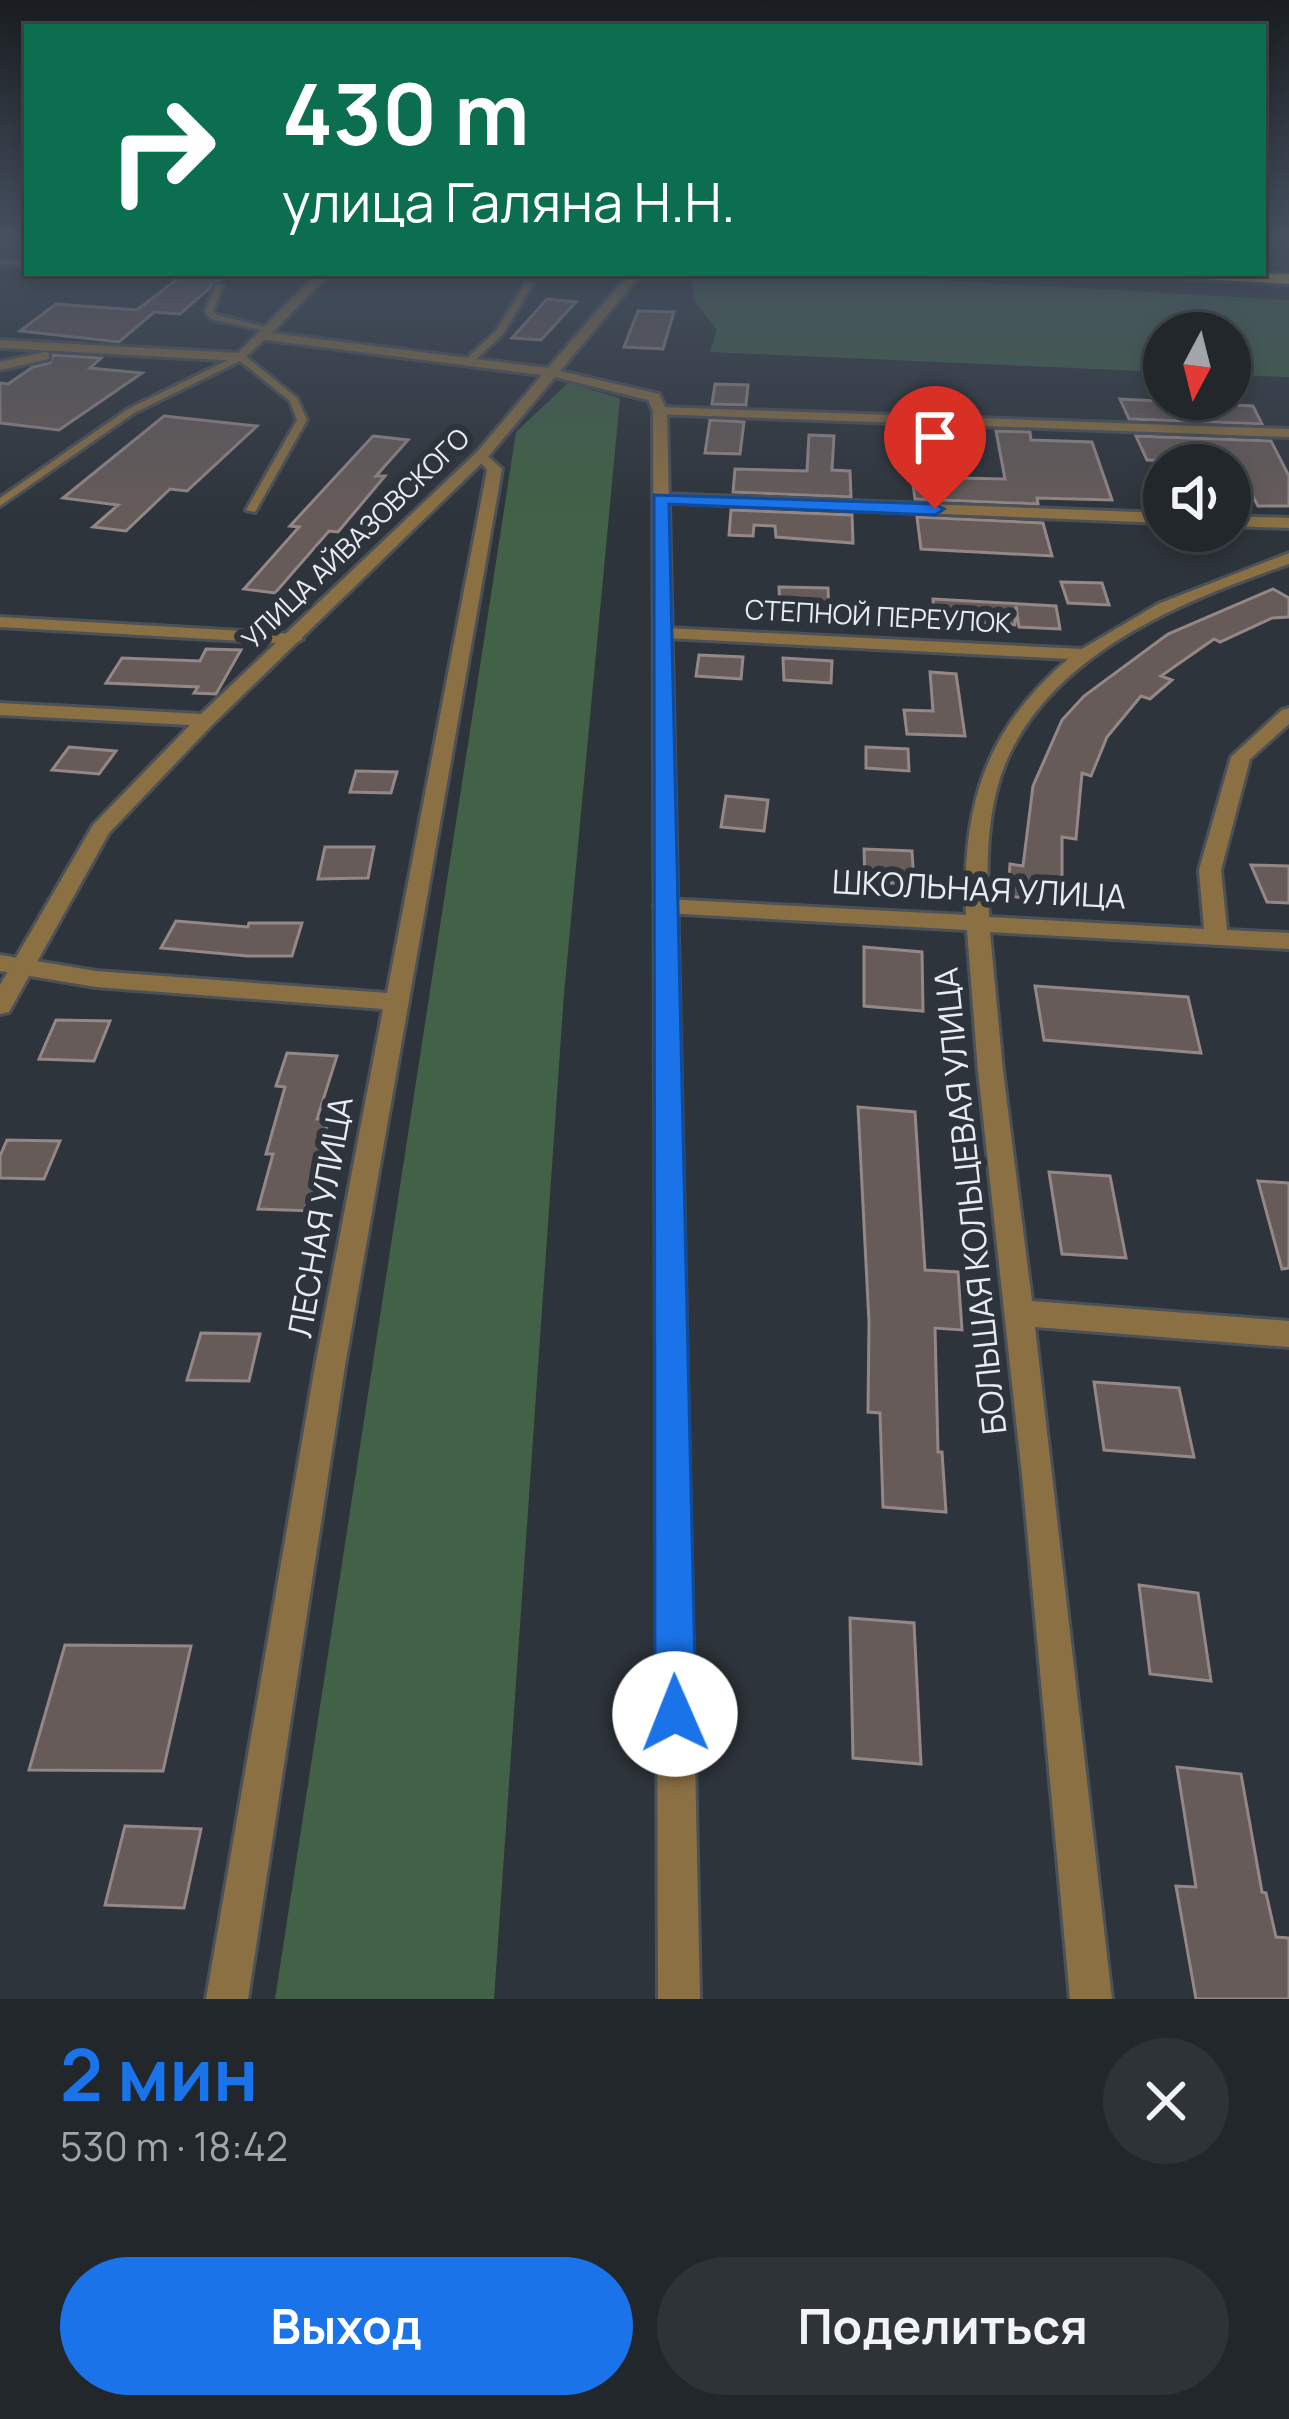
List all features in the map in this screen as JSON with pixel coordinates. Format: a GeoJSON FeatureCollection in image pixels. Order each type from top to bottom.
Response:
{"type":"FeatureCollection","features":[{"type":"Feature","properties":{"kind":"street"},"geometry":{"type":"LineString","coordinates":[[0,344],[242,357],[269,329]]}},
{"type":"Feature","properties":{"kind":"street","name":"УЛИЦА АЙВАЗОВСКОГО"},"geometry":{"type":"LineString","coordinates":[[0,1006],[10,964],[100,830],[206,720],[482,455],[590,329]]}},
{"type":"Feature","properties":{"kind":"street"},"geometry":{"type":"LineString","coordinates":[[265,333],[554,373],[635,390],[654,397],[660,411],[679,1999]]}},
{"type":"Feature","properties":{"kind":"street"},"geometry":{"type":"LineString","coordinates":[[0,366],[76,349]]}},
{"type":"Feature","properties":{"kind":"street"},"geometry":{"type":"LineString","coordinates":[[660,411],[1289,433]]}},
{"type":"Feature","properties":{"kind":"street","name":"ЛЕСНАЯ УЛИЦА"},"geometry":{"type":"LineString","coordinates":[[227,1999],[330,1366],[495,470],[482,455]]}},
{"type":"Feature","properties":{"kind":"street"},"geometry":{"type":"LineString","coordinates":[[661,499],[1143,517]]}},
{"type":"Feature","properties":{"kind":"street"},"geometry":{"type":"LineString","coordinates":[[1251,522],[1289,523]]}},
{"type":"Feature","properties":{"kind":"street","name":"БОЛЬШАЯ КОЛЬЦЕВАЯ УЛИЦА"},"geometry":{"type":"LineString","coordinates":[[1091,1999],[1019,1313],[993,1136],[978,922],[977,832],[999,755],[1038,698],[1139,618],[1222,580],[1289,558]]}},
{"type":"Feature","properties":{"kind":"street"},"geometry":{"type":"LineString","coordinates":[[0,622],[294,639]]}},
{"type":"Feature","properties":{"kind":"street","name":"СТЕПНОЙ ПЕРЕУЛОК"},"geometry":{"type":"LineString","coordinates":[[666,633],[1088,656]]}},
{"type":"Feature","properties":{"kind":"street"},"geometry":{"type":"LineString","coordinates":[[0,710],[206,720]]}},
{"type":"Feature","properties":{"kind":"street"},"geometry":{"type":"LineString","coordinates":[[1216,935],[1210,870],[1241,757],[1289,714]]}},
{"type":"Feature","properties":{"kind":"street","name":"ШКОЛЬНАЯ УЛИЦА"},"geometry":{"type":"LineString","coordinates":[[665,906],[1289,941]]}},
{"type":"Feature","properties":{"kind":"street"},"geometry":{"type":"LineString","coordinates":[[10,964],[96,979],[395,1002]]}},
{"type":"Feature","properties":{"kind":"street"},"geometry":{"type":"LineString","coordinates":[[1019,1313],[1289,1334]]}},
{"type":"Feature","properties":{"kind":"lane"},"geometry":{"type":"LineString","coordinates":[[253,329],[265,333]]}},
{"type":"Feature","properties":{"kind":"lane"},"geometry":{"type":"LineString","coordinates":[[468,362],[501,329]]}},
{"type":"Feature","properties":{"kind":"lane"},"geometry":{"type":"LineString","coordinates":[[0,503],[130,411],[242,357],[294,400],[302,421],[251,510]]}},
{"type":"Feature","properties":{"kind":"green space"},"geometry":{"type":"Polygon","coordinates":[[[716,329],[1143,329],[1143,371],[710,352],[716,329]]]}},
{"type":"Feature","properties":{"kind":"green space"},"geometry":{"type":"Polygon","coordinates":[[[1251,329],[1289,329],[1289,377],[1251,376],[1251,329]]]}},
{"type":"Feature","properties":{"kind":"green space"},"geometry":{"type":"Polygon","coordinates":[[[568,383],[620,398],[564,994],[494,1999],[275,1999],[516,432],[568,383]]]}},
{"type":"Feature","properties":{"kind":"building"},"geometry":{"type":"Polygon","coordinates":[[[22,329],[134,329],[119,342],[22,329]]]}},
{"type":"Feature","properties":{"kind":"building"},"geometry":{"type":"Polygon","coordinates":[[[520,329],[551,329],[541,340],[512,338],[520,329]]]}},
{"type":"Feature","properties":{"kind":"building"},"geometry":{"type":"Polygon","coordinates":[[[631,329],[669,329],[663,349],[624,347],[631,329]]]}},
{"type":"Feature","properties":{"kind":"building"},"geometry":{"type":"Polygon","coordinates":[[[53,355],[101,358],[90,368],[142,373],[59,430],[0,423],[0,383],[8,384],[33,367],[50,363],[53,355]]]}},
{"type":"Feature","properties":{"kind":"building"},"geometry":{"type":"Polygon","coordinates":[[[715,384],[748,385],[746,405],[712,404],[715,384]]]}},
{"type":"Feature","properties":{"kind":"building"},"geometry":{"type":"Polygon","coordinates":[[[1120,399],[1143,400],[1143,420],[1129,419],[1120,399]]]}},
{"type":"Feature","properties":{"kind":"building"},"geometry":{"type":"Polygon","coordinates":[[[1251,406],[1262,424],[1156,420],[1251,420],[1251,406]]]}},
{"type":"Feature","properties":{"kind":"building"},"geometry":{"type":"Polygon","coordinates":[[[164,416],[257,426],[187,491],[170,489],[126,531],[93,527],[118,505],[63,498],[164,416]]]}},
{"type":"Feature","properties":{"kind":"building"},"geometry":{"type":"Polygon","coordinates":[[[710,420],[744,422],[740,454],[705,453],[710,420]]]}},
{"type":"Feature","properties":{"kind":"building"},"geometry":{"type":"Polygon","coordinates":[[[892,427],[920,428],[921,454],[892,452],[892,427]]]}},
{"type":"Feature","properties":{"kind":"building"},"geometry":{"type":"Polygon","coordinates":[[[996,431],[1030,432],[1031,440],[1092,442],[1112,500],[1037,498],[1038,504],[915,499],[912,477],[1005,479],[996,431]]]}},
{"type":"Feature","properties":{"kind":"building"},"geometry":{"type":"Polygon","coordinates":[[[809,435],[834,436],[832,470],[850,471],[851,497],[733,492],[735,469],[807,471],[809,435]]]}},
{"type":"Feature","properties":{"kind":"building"},"geometry":{"type":"Polygon","coordinates":[[[373,436],[408,440],[376,476],[385,476],[338,532],[329,531],[275,593],[244,589],[299,527],[290,526],[373,436]]]}},
{"type":"Feature","properties":{"kind":"building"},"geometry":{"type":"Polygon","coordinates":[[[1136,436],[1271,441],[1289,476],[1289,506],[1258,506],[1251,493],[1251,444],[1143,444],[1143,451],[1136,436]]]}},
{"type":"Feature","properties":{"kind":"building"},"geometry":{"type":"Polygon","coordinates":[[[731,510],[852,515],[853,543],[776,537],[775,526],[754,525],[753,536],[729,535],[731,510]]]}},
{"type":"Feature","properties":{"kind":"building"},"geometry":{"type":"Polygon","coordinates":[[[917,517],[1043,523],[1052,556],[921,549],[917,517]]]}},
{"type":"Feature","properties":{"kind":"building"},"geometry":{"type":"Polygon","coordinates":[[[1061,582],[1102,583],[1109,605],[1068,603],[1061,582]]]}},
{"type":"Feature","properties":{"kind":"building"},"geometry":{"type":"Polygon","coordinates":[[[779,587],[828,588],[829,612],[780,611],[779,587]]]}},
{"type":"Feature","properties":{"kind":"building"},"geometry":{"type":"Polygon","coordinates":[[[1273,589],[1289,598],[1289,617],[1272,618],[1220,642],[1214,639],[1161,676],[1172,680],[1150,699],[1141,696],[1107,737],[1091,776],[1082,773],[1076,839],[1062,837],[1062,903],[1008,896],[1010,864],[1023,866],[1033,786],[1062,720],[1084,696],[1168,634],[1273,589]]]}},
{"type":"Feature","properties":{"kind":"building"},"geometry":{"type":"Polygon","coordinates":[[[933,599],[1056,606],[1060,629],[1019,627],[1016,606],[1015,625],[934,621],[933,599]]]}},
{"type":"Feature","properties":{"kind":"building"},"geometry":{"type":"Polygon","coordinates":[[[206,649],[241,650],[216,694],[194,693],[198,687],[106,683],[122,658],[200,661],[206,649]]]}},
{"type":"Feature","properties":{"kind":"building"},"geometry":{"type":"Polygon","coordinates":[[[699,655],[743,657],[741,679],[696,676],[699,655]]]}},
{"type":"Feature","properties":{"kind":"building"},"geometry":{"type":"Polygon","coordinates":[[[783,658],[832,661],[831,683],[784,680],[783,658]]]}},
{"type":"Feature","properties":{"kind":"building"},"geometry":{"type":"Polygon","coordinates":[[[930,672],[956,674],[965,736],[907,734],[904,710],[933,711],[930,672]]]}},
{"type":"Feature","properties":{"kind":"building"},"geometry":{"type":"Polygon","coordinates":[[[69,747],[116,751],[99,774],[52,770],[69,747]]]}},
{"type":"Feature","properties":{"kind":"building"},"geometry":{"type":"Polygon","coordinates":[[[866,747],[908,749],[909,771],[866,768],[866,747]]]}},
{"type":"Feature","properties":{"kind":"building"},"geometry":{"type":"Polygon","coordinates":[[[356,771],[397,772],[391,793],[350,792],[356,771]]]}},
{"type":"Feature","properties":{"kind":"building"},"geometry":{"type":"Polygon","coordinates":[[[726,796],[768,800],[764,831],[721,827],[726,796]]]}},
{"type":"Feature","properties":{"kind":"building"},"geometry":{"type":"Polygon","coordinates":[[[325,847],[374,847],[368,878],[318,879],[325,847]]]}},
{"type":"Feature","properties":{"kind":"building"},"geometry":{"type":"Polygon","coordinates":[[[864,849],[912,851],[914,884],[865,882],[864,849]]]}},
{"type":"Feature","properties":{"kind":"building"},"geometry":{"type":"Polygon","coordinates":[[[1251,865],[1289,866],[1289,903],[1267,902],[1251,865]]]}},
{"type":"Feature","properties":{"kind":"building"},"geometry":{"type":"Polygon","coordinates":[[[176,921],[248,927],[249,923],[302,923],[292,956],[247,956],[161,948],[176,921]]]}},
{"type":"Feature","properties":{"kind":"building"},"geometry":{"type":"Polygon","coordinates":[[[864,947],[922,952],[923,1011],[864,1006],[864,947]]]}},
{"type":"Feature","properties":{"kind":"building"},"geometry":{"type":"Polygon","coordinates":[[[1035,986],[1188,997],[1201,1053],[1044,1040],[1035,986]]]}},
{"type":"Feature","properties":{"kind":"building"},"geometry":{"type":"Polygon","coordinates":[[[56,1020],[110,1021],[94,1061],[39,1059],[56,1020]]]}},
{"type":"Feature","properties":{"kind":"building"},"geometry":{"type":"Polygon","coordinates":[[[287,1053],[337,1056],[317,1119],[329,1119],[315,1172],[322,1172],[313,1211],[258,1209],[273,1154],[266,1154],[285,1087],[276,1086],[287,1053]]]}},
{"type":"Feature","properties":{"kind":"building"},"geometry":{"type":"Polygon","coordinates":[[[858,1107],[915,1112],[925,1270],[958,1272],[962,1330],[935,1328],[938,1452],[942,1452],[946,1512],[883,1507],[880,1413],[868,1412],[869,1322],[858,1107]]]}},
{"type":"Feature","properties":{"kind":"building"},"geometry":{"type":"Polygon","coordinates":[[[7,1140],[60,1141],[44,1179],[0,1178],[0,1156],[7,1140]]]}},
{"type":"Feature","properties":{"kind":"building"},"geometry":{"type":"Polygon","coordinates":[[[1049,1172],[1110,1176],[1126,1258],[1062,1254],[1049,1172]]]}},
{"type":"Feature","properties":{"kind":"building"},"geometry":{"type":"Polygon","coordinates":[[[1258,1181],[1289,1183],[1289,1268],[1282,1269],[1258,1181]]]}},
{"type":"Feature","properties":{"kind":"building"},"geometry":{"type":"Polygon","coordinates":[[[201,1333],[260,1334],[249,1381],[187,1380],[201,1333]]]}},
{"type":"Feature","properties":{"kind":"building"},"geometry":{"type":"Polygon","coordinates":[[[1094,1382],[1179,1388],[1194,1457],[1104,1450],[1094,1382]]]}},
{"type":"Feature","properties":{"kind":"building"},"geometry":{"type":"Polygon","coordinates":[[[1139,1585],[1198,1593],[1211,1681],[1150,1674],[1139,1585]]]}},
{"type":"Feature","properties":{"kind":"building"},"geometry":{"type":"Polygon","coordinates":[[[850,1618],[914,1623],[921,1764],[853,1758],[850,1618]]]}},
{"type":"Feature","properties":{"kind":"building"},"geometry":{"type":"Polygon","coordinates":[[[65,1645],[191,1646],[163,1771],[29,1770],[65,1645]]]}},
{"type":"Feature","properties":{"kind":"building"},"geometry":{"type":"Polygon","coordinates":[[[1177,1767],[1241,1774],[1262,1892],[1276,1937],[1289,1938],[1289,1999],[1196,1999],[1176,1886],[1196,1887],[1177,1767]]]}},
{"type":"Feature","properties":{"kind":"building"},"geometry":{"type":"Polygon","coordinates":[[[125,1826],[201,1829],[184,1908],[105,1905],[125,1826]]]}},
{"type":"Feature","properties":{"kind":"route"},"geometry":{"type":"LineString","coordinates":[[675,1714],[661,499],[935,509]]}}]}
